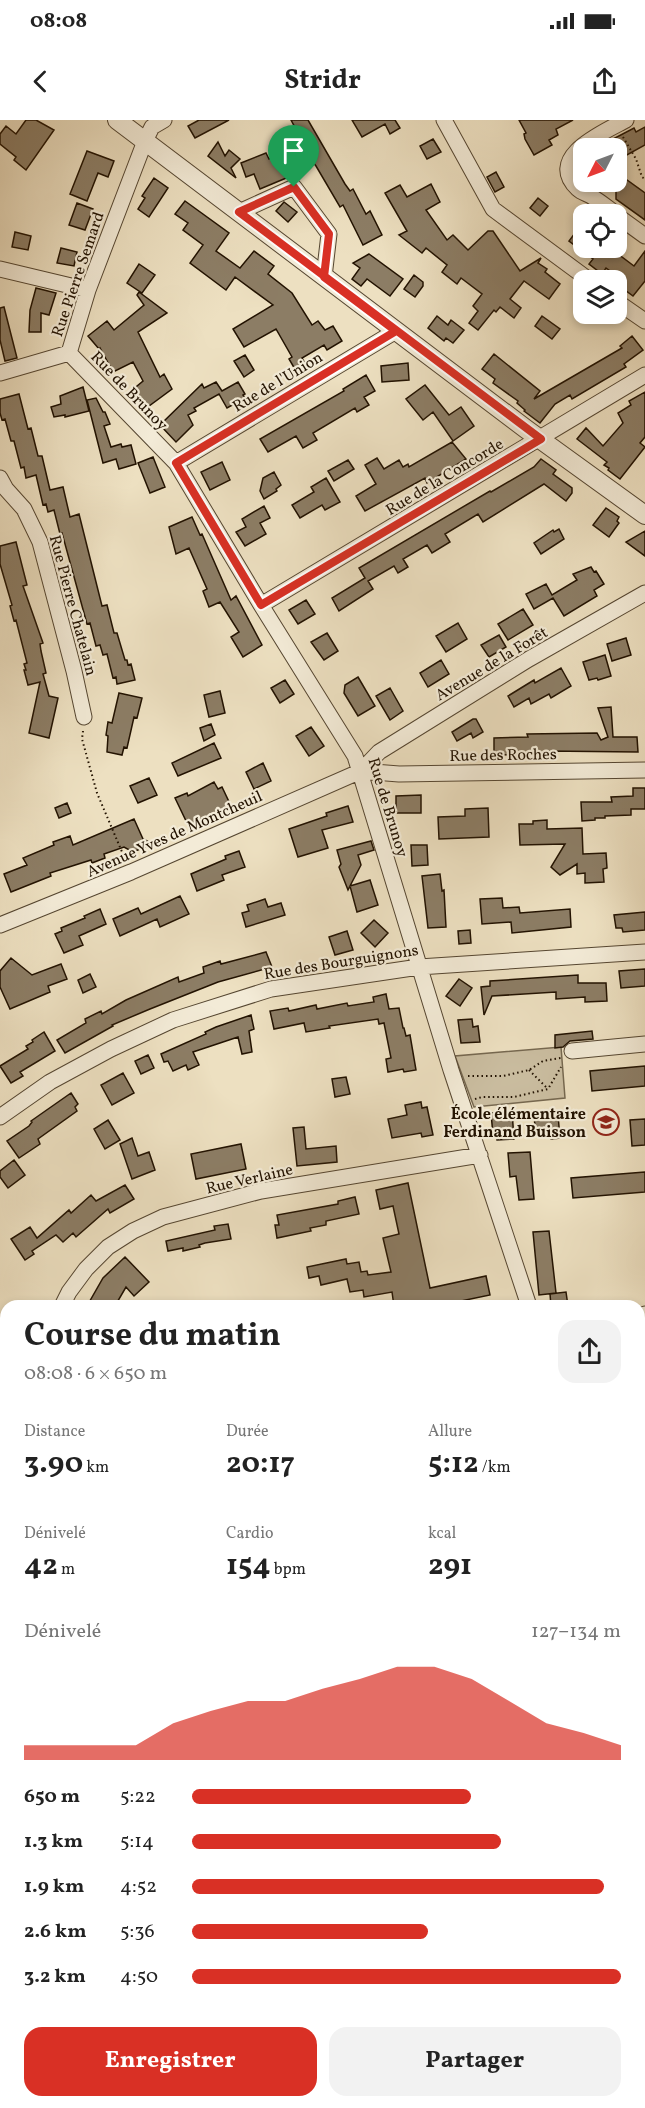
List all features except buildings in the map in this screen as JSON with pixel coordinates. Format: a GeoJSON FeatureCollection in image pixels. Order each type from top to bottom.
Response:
{"type":"FeatureCollection","features":[{"type":"Feature","properties":{"kind":"street"},"geometry":{"type":"LineString","coordinates":[[117,120],[396,331],[645,515]]}},
{"type":"Feature","properties":{"kind":"street"},"geometry":{"type":"LineString","coordinates":[[145,141],[152,127],[164,120]]}},
{"type":"Feature","properties":{"kind":"street"},"geometry":{"type":"LineString","coordinates":[[444,120],[493,209],[575,270]]}},
{"type":"Feature","properties":{"kind":"street"},"geometry":{"type":"LineString","coordinates":[[603,204],[580,191],[571,181],[568,172],[572,156],[580,146],[622,123]]}},
{"type":"Feature","properties":{"kind":"street","name":"Rue Pierre Semard"},"geometry":{"type":"LineString","coordinates":[[0,373],[69,353],[88,290],[145,141]]}},
{"type":"Feature","properties":{"kind":"street"},"geometry":{"type":"LineString","coordinates":[[239,212],[294,187],[329,234],[324,277]]}},
{"type":"Feature","properties":{"kind":"street"},"geometry":{"type":"LineString","coordinates":[[627,222],[645,236]]}},
{"type":"Feature","properties":{"kind":"street"},"geometry":{"type":"LineString","coordinates":[[0,269],[88,290]]}},
{"type":"Feature","properties":{"kind":"street"},"geometry":{"type":"LineString","coordinates":[[627,309],[645,321]]}},
{"type":"Feature","properties":{"kind":"street","name":"Rue de l'Union"},"geometry":{"type":"LineString","coordinates":[[176,463],[396,331]]}},
{"type":"Feature","properties":{"kind":"street","name":"Rue de Brunoy"},"geometry":{"type":"LineString","coordinates":[[69,353],[176,463],[347,742],[361,771],[454,1080],[527,1300]]}},
{"type":"Feature","properties":{"kind":"street","name":"Rue de la Concorde"},"geometry":{"type":"LineString","coordinates":[[261,605],[645,375]]}},
{"type":"Feature","properties":{"kind":"street","name":"Rue Pierre Chatelain"},"geometry":{"type":"LineString","coordinates":[[0,478],[6,489],[24,509],[40,542],[84,717]]}},
{"type":"Feature","properties":{"kind":"street","name":"Avenue de la Forêt"},"geometry":{"type":"LineString","coordinates":[[361,771],[379,752],[529,659],[645,592]]}},
{"type":"Feature","properties":{"kind":"street","name":"Rue des Roches"},"geometry":{"type":"LineString","coordinates":[[361,771],[399,774],[645,770]]}},
{"type":"Feature","properties":{"kind":"street","name":"Avenue Yves de Montcheuil"},"geometry":{"type":"LineString","coordinates":[[0,925],[131,872],[361,771]]}},
{"type":"Feature","properties":{"kind":"street","name":"Rue des Bourguignons"},"geometry":{"type":"LineString","coordinates":[[0,1117],[50,1082],[111,1049],[173,1020],[271,988],[419,967],[645,952]]}},
{"type":"Feature","properties":{"kind":"street"},"geometry":{"type":"LineString","coordinates":[[574,1050],[645,1044]]}},
{"type":"Feature","properties":{"kind":"street","name":"Rue Verlaine"},"geometry":{"type":"LineString","coordinates":[[65,1300],[86,1269],[108,1247],[163,1217],[261,1191],[480,1155]]}},
{"type":"Feature","properties":{"kind":"path"},"geometry":{"type":"LineString","coordinates":[[622,123],[642,177],[645,179]]}},
{"type":"Feature","properties":{"kind":"path"},"geometry":{"type":"LineString","coordinates":[[84,717],[82,739],[98,793],[131,872]]}},
{"type":"Feature","properties":{"kind":"path"},"geometry":{"type":"LineString","coordinates":[[454,1080],[464,1076],[503,1076],[529,1070],[543,1061],[573,1056],[574,1050]]}},
{"type":"Feature","properties":{"kind":"path"},"geometry":{"type":"LineString","coordinates":[[462,1103],[482,1097],[514,1097],[548,1089],[561,1067]]}},
{"type":"Feature","properties":{"kind":"path"},"geometry":{"type":"LineString","coordinates":[[529,1070],[548,1089]]}},
{"type":"Feature","properties":{"kind":"shaded area"},"geometry":{"type":"Polygon","coordinates":[[[561,1047],[565,1098],[474,1107],[455,1056],[561,1047]]]}},
{"type":"Feature","properties":{"kind":"place","name":"École élémentaire Ferdinand Buisson"},"geometry":{"type":"Point","coordinates":[606,1122]}},
{"type":"Feature","properties":{"kind":"route"},"geometry":{"type":"LineString","coordinates":[[294,187],[239,212],[324,277],[541,439],[261,605],[176,463],[396,331],[324,277],[329,234],[294,187]]}}]}
